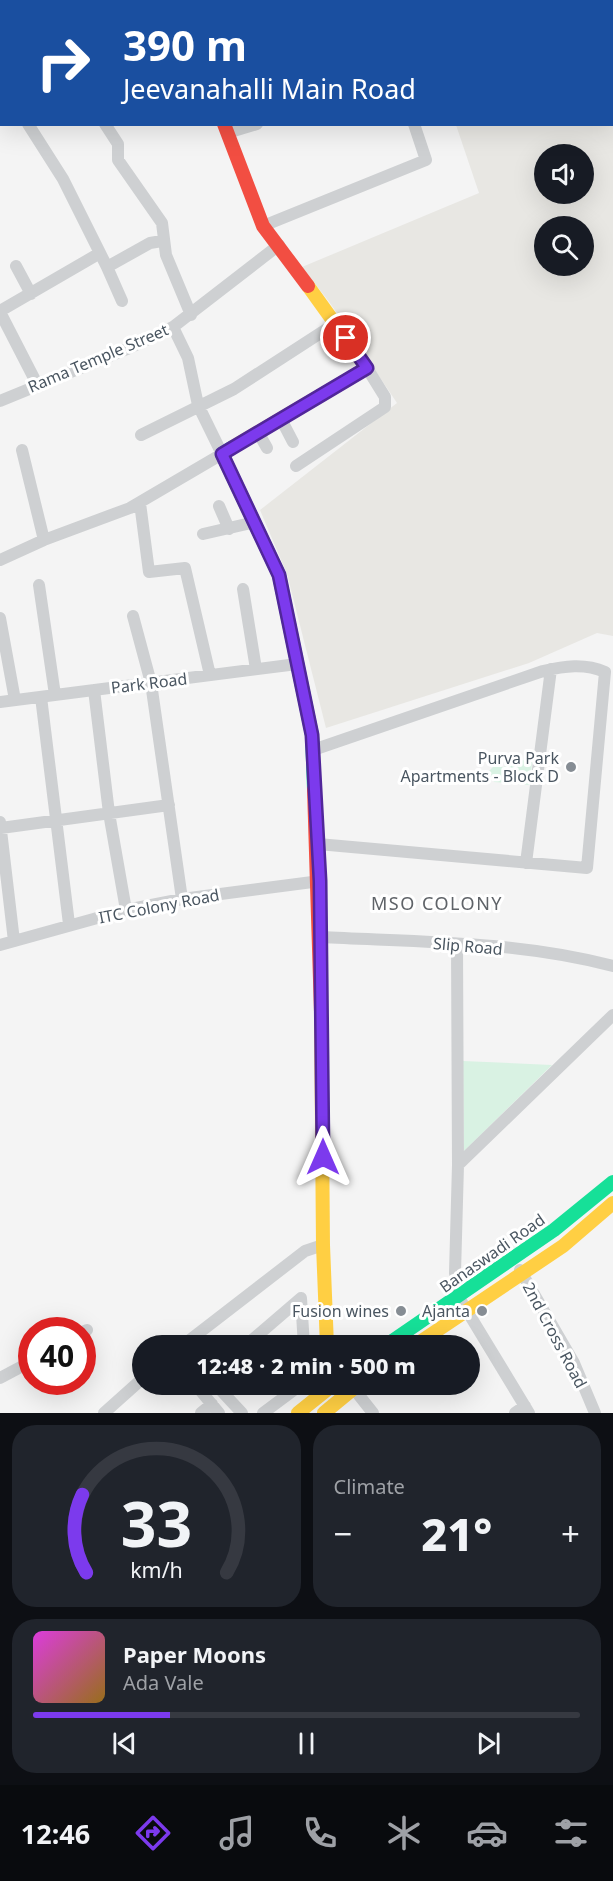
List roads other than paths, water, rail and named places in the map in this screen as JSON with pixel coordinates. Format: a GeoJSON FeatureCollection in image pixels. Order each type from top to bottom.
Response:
{"type":"FeatureCollection","features":[{"type":"Feature","properties":{"kind":"street"},"geometry":{"type":"LineString","coordinates":[[29,126],[63,179],[122,301]]}},
{"type":"Feature","properties":{"kind":"street"},"geometry":{"type":"LineString","coordinates":[[106,126],[118,144],[118,159],[162,223],[162,241],[191,315]]}},
{"type":"Feature","properties":{"kind":"street"},"geometry":{"type":"LineString","coordinates":[[245,126],[226,129],[263,226],[336,323],[385,397],[385,407],[296,466]]}},
{"type":"Feature","properties":{"kind":"street"},"geometry":{"type":"LineString","coordinates":[[263,226],[426,160],[415,126]]}},
{"type":"Feature","properties":{"kind":"street"},"geometry":{"type":"LineString","coordinates":[[107,267],[150,243],[162,241]]}},
{"type":"Feature","properties":{"kind":"street","name":"Rama Temple Street"},"geometry":{"type":"LineString","coordinates":[[0,401],[37,384],[127,350],[173,327],[279,245]]}},
{"type":"Feature","properties":{"kind":"street"},"geometry":{"type":"LineString","coordinates":[[37,384],[0,311],[100,253]]}},
{"type":"Feature","properties":{"kind":"street"},"geometry":{"type":"LineString","coordinates":[[16,267],[31,294]]}},
{"type":"Feature","properties":{"kind":"street"},"geometry":{"type":"LineString","coordinates":[[141,435],[234,389],[336,323]]}},
{"type":"Feature","properties":{"kind":"street"},"geometry":{"type":"LineString","coordinates":[[173,327],[188,358],[198,405],[279,575],[313,750],[320,881],[323,1245],[327,1335]]}},
{"type":"Feature","properties":{"kind":"street"},"geometry":{"type":"LineString","coordinates":[[0,560],[44,540],[140,503],[367,368]]}},
{"type":"Feature","properties":{"kind":"street"},"geometry":{"type":"LineString","coordinates":[[281,419],[292,442]]}},
{"type":"Feature","properties":{"kind":"street"},"geometry":{"type":"LineString","coordinates":[[258,432],[267,448]]}},
{"type":"Feature","properties":{"kind":"street"},"geometry":{"type":"LineString","coordinates":[[22,450],[44,540]]}},
{"type":"Feature","properties":{"kind":"street"},"geometry":{"type":"LineString","coordinates":[[140,503],[149,572],[185,568],[210,675]]}},
{"type":"Feature","properties":{"kind":"street"},"geometry":{"type":"LineString","coordinates":[[219,506],[228,529]]}},
{"type":"Feature","properties":{"kind":"street"},"geometry":{"type":"LineString","coordinates":[[203,534],[255,522]]}},
{"type":"Feature","properties":{"kind":"street"},"geometry":{"type":"LineString","coordinates":[[39,585],[55,695]]}},
{"type":"Feature","properties":{"kind":"street"},"geometry":{"type":"LineString","coordinates":[[243,589],[256,669]]}},
{"type":"Feature","properties":{"kind":"street"},"geometry":{"type":"LineString","coordinates":[[133,616],[151,683],[182,899]]}},
{"type":"Feature","properties":{"kind":"street"},"geometry":{"type":"LineString","coordinates":[[0,618],[15,700]]}},
{"type":"Feature","properties":{"kind":"street","name":"Park Road"},"geometry":{"type":"LineString","coordinates":[[0,702],[297,664]]}},
{"type":"Feature","properties":{"kind":"street"},"geometry":{"type":"LineString","coordinates":[[313,750],[551,669],[563,666],[594,667],[605,672],[587,868],[318,844]]}},
{"type":"Feature","properties":{"kind":"street"},"geometry":{"type":"LineString","coordinates":[[526,863],[551,669]]}},
{"type":"Feature","properties":{"kind":"street"},"geometry":{"type":"LineString","coordinates":[[94,690],[110,813],[126,910]]}},
{"type":"Feature","properties":{"kind":"street"},"geometry":{"type":"LineString","coordinates":[[41,697],[69,924]]}},
{"type":"Feature","properties":{"kind":"street"},"geometry":{"type":"LineString","coordinates":[[1,828],[169,805]]}},
{"type":"Feature","properties":{"kind":"street"},"geometry":{"type":"LineString","coordinates":[[0,822],[3,881],[14,941]]}},
{"type":"Feature","properties":{"kind":"street","name":"ITC Colony Road"},"geometry":{"type":"LineString","coordinates":[[0,945],[126,910],[182,899],[320,881]]}},
{"type":"Feature","properties":{"kind":"street","name":"Slip Road"},"geometry":{"type":"LineString","coordinates":[[321,937],[457,945],[579,957],[613,966]]}},
{"type":"Feature","properties":{"kind":"street"},"geometry":{"type":"LineString","coordinates":[[457,945],[458,1165],[454,1273],[458,1296],[523,1411]]}},
{"type":"Feature","properties":{"kind":"street"},"geometry":{"type":"LineString","coordinates":[[458,1165],[613,1015]]}},
{"type":"Feature","properties":{"kind":"street","name":"Banaswadi Road"},"geometry":{"type":"LineString","coordinates":[[401,1335],[554,1230],[613,1182]]}},
{"type":"Feature","properties":{"kind":"street","name":"Banaswadi Road"},"geometry":{"type":"LineString","coordinates":[[430,1335],[563,1246],[613,1203]]}},
{"type":"Feature","properties":{"kind":"street"},"geometry":{"type":"LineString","coordinates":[[196,1335],[304,1251],[323,1245]]}},
{"type":"Feature","properties":{"kind":"street","name":"2nd Cross Road"},"geometry":{"type":"LineString","coordinates":[[513,1258],[574,1363],[595,1413]]}},
{"type":"Feature","properties":{"kind":"street"},"geometry":{"type":"LineString","coordinates":[[259,1335],[301,1298],[303,1335]]}},
{"type":"Feature","properties":{"kind":"street"},"geometry":{"type":"LineString","coordinates":[[0,1378],[18,1368]]}},
{"type":"Feature","properties":{"kind":"street"},"geometry":{"type":"LineString","coordinates":[[104,1413],[132,1388]]}},
{"type":"Feature","properties":{"kind":"street"},"geometry":{"type":"LineString","coordinates":[[201,1413],[215,1408],[204,1395]]}},
{"type":"Feature","properties":{"kind":"street"},"geometry":{"type":"LineString","coordinates":[[225,1395],[242,1413]]}},
{"type":"Feature","properties":{"kind":"street"},"geometry":{"type":"LineString","coordinates":[[263,1413],[287,1395]]}},
{"type":"Feature","properties":{"kind":"street"},"geometry":{"type":"LineString","coordinates":[[298,1413],[320,1395]]}},
{"type":"Feature","properties":{"kind":"street"},"geometry":{"type":"LineString","coordinates":[[324,1413],[347,1395]]}},
{"type":"Feature","properties":{"kind":"street"},"geometry":{"type":"LineString","coordinates":[[362,1395],[373,1413]]}},
{"type":"Feature","properties":{"kind":"place","name":"Purva Park Apartments - Block D"},"geometry":{"type":"Point","coordinates":[571,767]}},
{"type":"Feature","properties":{"kind":"place","name":"Fusion wines"},"geometry":{"type":"Point","coordinates":[401,1311]}},
{"type":"Feature","properties":{"kind":"place","name":"Ajanta"},"geometry":{"type":"Point","coordinates":[482,1311]}},
{"type":"Feature","properties":{"kind":"district","name":"MSO COLONY"},"geometry":{"type":"Point","coordinates":[437,903]}}]}
